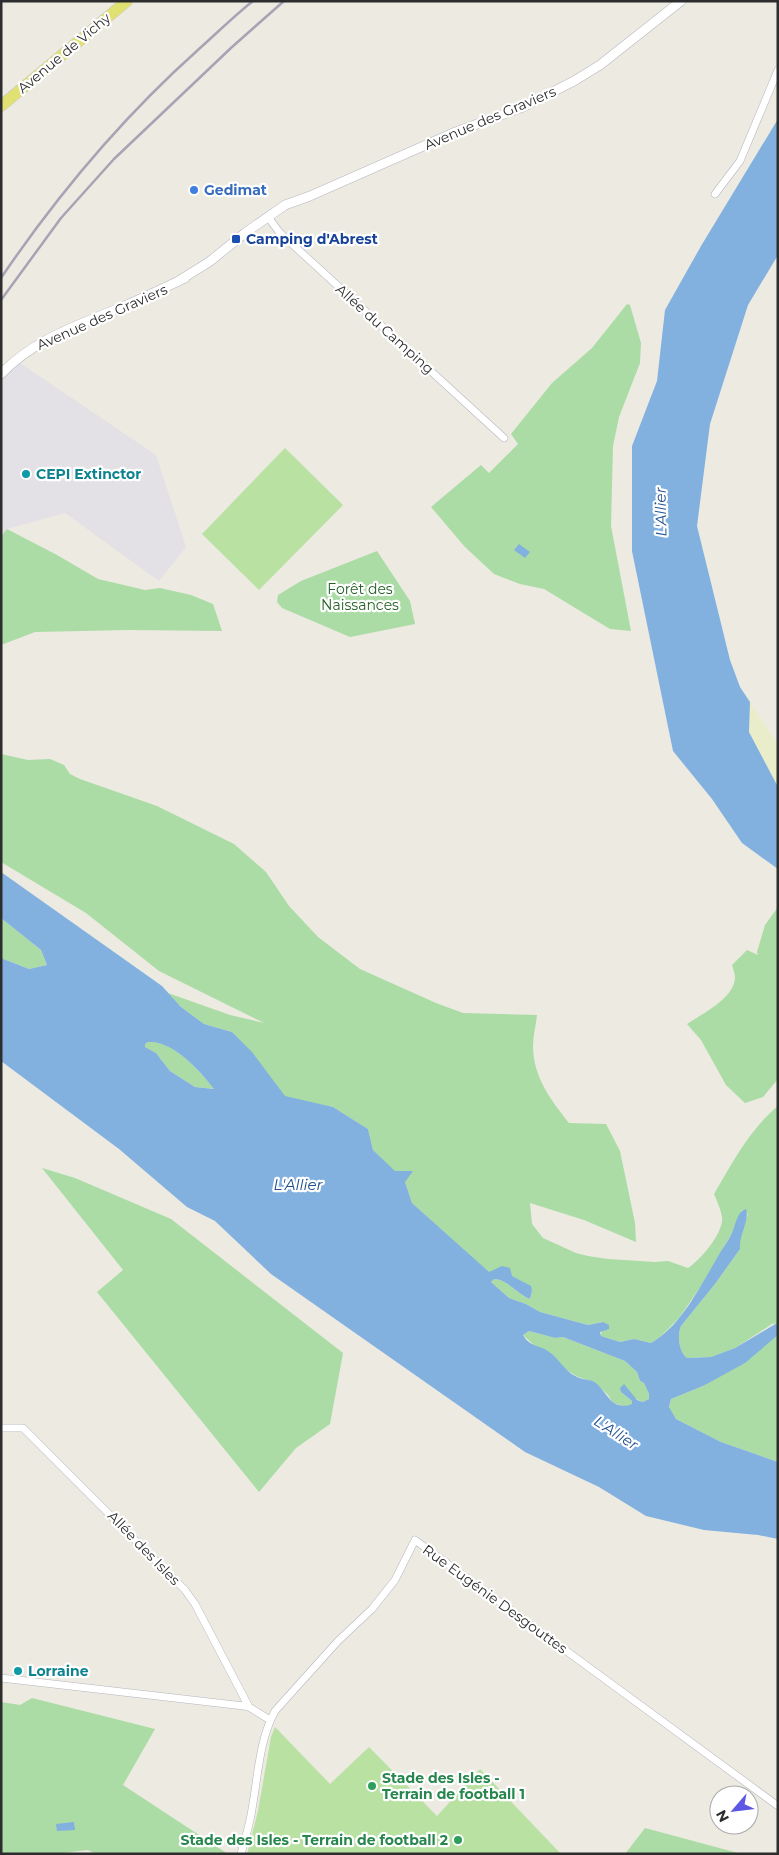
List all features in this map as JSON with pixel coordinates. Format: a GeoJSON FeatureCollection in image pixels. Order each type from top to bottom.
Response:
{"type":"FeatureCollection","features":[{"type":"Feature","properties":{"kind":"main road","name":"Avenue de Vichy"},"geometry":{"type":"LineString","coordinates":[[1,106],[127,1]]}},
{"type":"Feature","properties":{"kind":"street","name":"Avenue des Graviers"},"geometry":{"type":"LineString","coordinates":[[1,374],[19,358],[52,336],[158,292],[213,265],[269,219],[310,196],[453,133],[523,107],[574,81],[600,65],[681,1]]}},
{"type":"Feature","properties":{"kind":"street"},"geometry":{"type":"LineString","coordinates":[[715,194],[740,161],[778,70]]}},
{"type":"Feature","properties":{"kind":"street","name":"Allée du Camping"},"geometry":{"type":"LineString","coordinates":[[269,219],[280,233],[504,438]]}},
{"type":"Feature","properties":{"kind":"street","name":"Allée des Isles"},"geometry":{"type":"LineString","coordinates":[[1,1428],[23,1428],[185,1590],[196,1604],[249,1707]]}},
{"type":"Feature","properties":{"kind":"street","name":"Rue Eugénie Desgouttes"},"geometry":{"type":"LineString","coordinates":[[241,1854],[252,1812],[262,1748],[270,1720],[275,1711],[338,1641],[376,1603],[395,1580],[415,1540],[778,1806]]}},
{"type":"Feature","properties":{"kind":"street"},"geometry":{"type":"LineString","coordinates":[[1,1678],[249,1707],[270,1720]]}},
{"type":"Feature","properties":{"kind":"shaded area"},"geometry":{"type":"Polygon","coordinates":[[[20,363],[156,455],[186,547],[159,581],[65,513],[7,529],[1,536],[1,381],[20,363]]]}},
{"type":"Feature","properties":{"kind":"green space"},"geometry":{"type":"Polygon","coordinates":[[[627,304],[630,305],[641,343],[640,363],[619,417],[613,446],[611,526],[631,631],[610,629],[544,589],[520,584],[494,574],[465,547],[431,507],[481,465],[489,473],[518,444],[511,434],[552,383],[592,348],[627,304]]]}},
{"type":"Feature","properties":{"kind":"green space"},"geometry":{"type":"Polygon","coordinates":[[[285,448],[343,505],[259,590],[202,534],[285,448]]]}},
{"type":"Feature","properties":{"kind":"green space"},"geometry":{"type":"Polygon","coordinates":[[[7,529],[98,579],[145,590],[160,588],[191,595],[213,604],[222,631],[35,632],[1,645],[1,536],[7,529]]]}},
{"type":"Feature","properties":{"kind":"green space","name":"Forêt des Naissances"},"geometry":{"type":"Polygon","coordinates":[[[377,551],[410,601],[415,624],[350,637],[282,608],[277,602],[278,595],[301,581],[377,551]]]}},
{"type":"Feature","properties":{"kind":"green space"},"geometry":{"type":"Polygon","coordinates":[[[1,754],[28,760],[50,759],[64,765],[70,774],[80,779],[157,806],[234,844],[266,872],[289,906],[318,937],[360,969],[463,1013],[537,1015],[533,1038],[534,1057],[544,1088],[569,1123],[606,1124],[620,1151],[635,1223],[636,1242],[584,1220],[530,1203],[532,1224],[543,1238],[576,1253],[608,1259],[668,1261],[688,1268],[705,1253],[722,1223],[720,1208],[714,1194],[750,1136],[778,1106],[778,1323],[772,1324],[735,1348],[711,1357],[687,1358],[682,1352],[679,1334],[681,1326],[740,1249],[739,1239],[748,1214],[742,1210],[732,1233],[701,1286],[679,1318],[659,1338],[651,1343],[634,1339],[620,1342],[601,1336],[603,1322],[588,1325],[540,1312],[526,1304],[509,1298],[491,1282],[494,1279],[503,1281],[530,1299],[532,1291],[493,1271],[489,1273],[412,1203],[405,1182],[373,1150],[368,1129],[333,1107],[285,1097],[232,1032],[204,1024],[181,1007],[168,993],[230,1015],[264,1023],[159,971],[86,913],[1,862],[1,754]]]}},
{"type":"Feature","properties":{"kind":"green space"},"geometry":{"type":"Polygon","coordinates":[[[778,907],[778,1079],[763,1097],[745,1103],[726,1085],[701,1040],[687,1024],[717,1005],[730,992],[734,985],[735,977],[732,965],[747,950],[758,955],[757,952],[765,925],[778,907]]]}},
{"type":"Feature","properties":{"kind":"green space"},"geometry":{"type":"Polygon","coordinates":[[[1,918],[41,950],[47,965],[29,969],[1,958],[1,918]]]}},
{"type":"Feature","properties":{"kind":"green space"},"geometry":{"type":"Polygon","coordinates":[[[148,1042],[168,1046],[186,1058],[215,1089],[195,1087],[170,1071],[156,1053],[145,1047],[145,1044],[148,1042]]]}},
{"type":"Feature","properties":{"kind":"green space"},"geometry":{"type":"Polygon","coordinates":[[[42,1168],[75,1178],[171,1219],[343,1353],[330,1424],[296,1448],[259,1492],[97,1292],[123,1270],[42,1168]]]}},
{"type":"Feature","properties":{"kind":"green space"},"geometry":{"type":"Polygon","coordinates":[[[529,1331],[555,1338],[563,1337],[625,1361],[637,1372],[640,1381],[644,1383],[649,1399],[643,1402],[621,1392],[633,1404],[628,1407],[613,1403],[608,1395],[594,1382],[578,1377],[562,1367],[551,1353],[536,1347],[523,1335],[529,1331]]]}},
{"type":"Feature","properties":{"kind":"green space"},"geometry":{"type":"Polygon","coordinates":[[[778,1335],[778,1462],[721,1442],[676,1419],[669,1408],[671,1399],[703,1386],[762,1348],[778,1335]]]}},
{"type":"Feature","properties":{"kind":"green space"},"geometry":{"type":"Polygon","coordinates":[[[32,1698],[155,1729],[123,1785],[228,1854],[96,1854],[88,1850],[53,1854],[1,1854],[1,1702],[20,1705],[32,1698]]]}},
{"type":"Feature","properties":{"kind":"green space"},"geometry":{"type":"Polygon","coordinates":[[[275,1727],[330,1784],[369,1747],[437,1816],[480,1769],[561,1854],[247,1854],[258,1811],[271,1737],[275,1727]]]}},
{"type":"Feature","properties":{"kind":"green space"},"geometry":{"type":"Polygon","coordinates":[[[645,1828],[738,1853],[738,1854],[625,1854],[645,1828]]]}},
{"type":"Feature","properties":{"kind":"sand"},"geometry":{"type":"Polygon","coordinates":[[[750,702],[778,745],[778,787],[749,732],[750,702]]]}},
{"type":"Feature","properties":{"kind":"water","name":"L'Allier"},"geometry":{"type":"Polygon","coordinates":[[[778,119],[778,255],[748,305],[710,424],[697,526],[730,660],[740,687],[750,702],[749,732],[778,787],[778,869],[742,843],[712,799],[673,751],[632,551],[632,446],[657,381],[665,310],[701,246],[778,119]]]}},
{"type":"Feature","properties":{"kind":"water"},"geometry":{"type":"Polygon","coordinates":[[[519,544],[530,552],[525,558],[514,550],[519,544]]]}},
{"type":"Feature","properties":{"kind":"water","name":"L'Allier"},"geometry":{"type":"Polygon","coordinates":[[[1,872],[162,986],[181,1007],[204,1024],[232,1032],[252,1052],[285,1096],[333,1107],[368,1129],[373,1150],[395,1171],[413,1171],[405,1182],[412,1203],[489,1272],[502,1266],[510,1268],[512,1276],[531,1286],[530,1299],[503,1281],[494,1279],[491,1282],[509,1298],[526,1304],[540,1312],[588,1325],[603,1322],[609,1325],[609,1329],[600,1332],[601,1336],[620,1342],[634,1339],[651,1343],[662,1335],[689,1305],[733,1231],[738,1216],[746,1209],[747,1218],[740,1249],[681,1326],[679,1334],[682,1352],[687,1358],[711,1357],[735,1348],[777,1323],[778,1335],[745,1363],[703,1386],[671,1399],[669,1407],[676,1419],[721,1442],[778,1462],[778,1539],[758,1535],[704,1530],[646,1516],[599,1487],[525,1452],[271,1274],[215,1221],[187,1207],[119,1149],[1,1061],[1,958],[29,969],[47,965],[41,950],[1,918],[1,872]],[[148,1042],[145,1044],[145,1047],[156,1053],[170,1071],[195,1087],[214,1089],[186,1058],[167,1046],[148,1042]],[[529,1331],[523,1335],[529,1342],[552,1354],[572,1374],[596,1383],[614,1403],[623,1406],[632,1404],[632,1401],[621,1392],[620,1388],[624,1384],[637,1400],[643,1402],[649,1399],[644,1383],[640,1381],[637,1372],[625,1361],[563,1337],[555,1338],[529,1331]]]}},
{"type":"Feature","properties":{"kind":"water"},"geometry":{"type":"Polygon","coordinates":[[[74,1822],[75,1830],[57,1831],[56,1824],[74,1822]]]}},
{"type":"Feature","properties":{"kind":"railway"},"geometry":{"type":"LineString","coordinates":[[1,278],[45,216],[118,129],[171,75],[253,1]]}},
{"type":"Feature","properties":{"kind":"railway"},"geometry":{"type":"LineString","coordinates":[[1,300],[61,218],[114,159],[232,47],[284,1]]}},
{"type":"Feature","properties":{"kind":"place","name":"Gedimat"},"geometry":{"type":"Point","coordinates":[194,190]}},
{"type":"Feature","properties":{"kind":"place","name":"Camping d'Abrest"},"geometry":{"type":"Point","coordinates":[236,239]}},
{"type":"Feature","properties":{"kind":"place","name":"CEPI Extinctor"},"geometry":{"type":"Point","coordinates":[26,474]}},
{"type":"Feature","properties":{"kind":"place","name":"Lorraine"},"geometry":{"type":"Point","coordinates":[18,1671]}},
{"type":"Feature","properties":{"kind":"place","name":"Stade des Isles - Terrain de football 1"},"geometry":{"type":"Point","coordinates":[372,1786]}},
{"type":"Feature","properties":{"kind":"place","name":"Stade des Isles - Terrain de football 2"},"geometry":{"type":"Point","coordinates":[458,1840]}}]}
